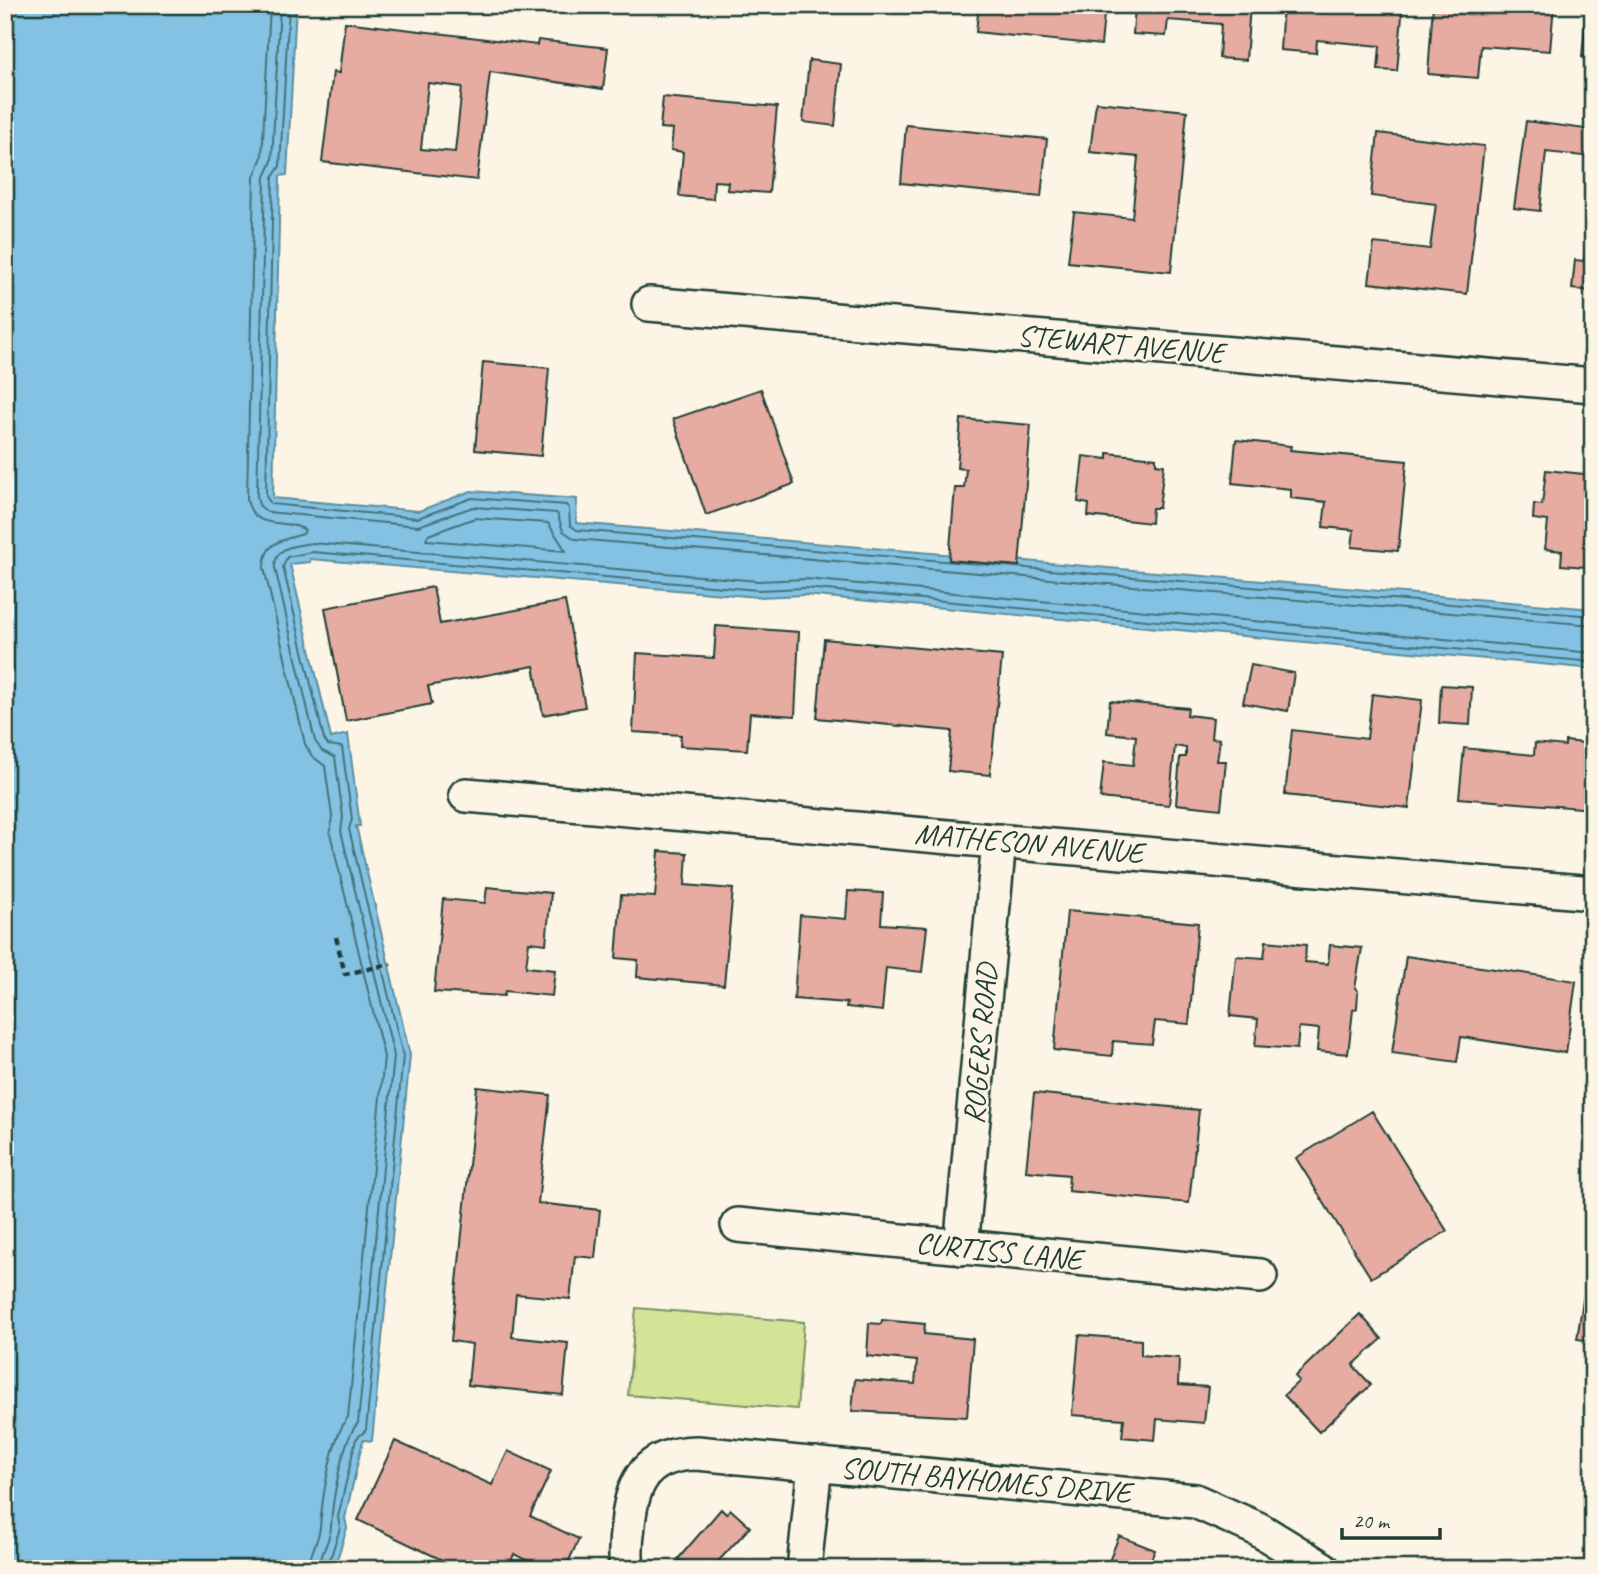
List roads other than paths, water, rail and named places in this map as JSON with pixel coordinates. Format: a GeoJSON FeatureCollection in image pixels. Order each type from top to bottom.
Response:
{"type":"FeatureCollection","features":[{"type":"Feature","properties":{"kind":"street","name":"STEWART AVENUE"},"geometry":{"type":"LineString","coordinates":[[649,304],[1593,385]]}},
{"type":"Feature","properties":{"kind":"street","name":"MATHESON AVENUE"},"geometry":{"type":"LineString","coordinates":[[466,795],[1593,893]]}},
{"type":"Feature","properties":{"kind":"street","name":"ROGERS ROAD"},"geometry":{"type":"LineString","coordinates":[[961,1248],[999,841]]}},
{"type":"Feature","properties":{"kind":"street","name":"CURTISS LANE"},"geometry":{"type":"LineString","coordinates":[[738,1225],[1260,1276]]}},
{"type":"Feature","properties":{"kind":"street","name":"SOUTH BAYHOMES DRIVE"},"geometry":{"type":"LineString","coordinates":[[627,1569],[629,1514],[640,1477],[652,1465],[682,1454],[815,1464],[1195,1501],[1258,1529],[1323,1569]]}},
{"type":"Feature","properties":{"kind":"street"},"geometry":{"type":"LineString","coordinates":[[804,1569],[815,1464]]}},
{"type":"Feature","properties":{"kind":"water"},"geometry":{"type":"Polygon","coordinates":[[[5,5],[296,5],[287,175],[280,176],[273,498],[419,511],[471,491],[577,499],[576,523],[1593,609],[1593,669],[805,595],[758,597],[310,559],[310,562],[290,564],[331,738],[348,734],[360,826],[356,826],[410,1055],[372,1441],[363,1440],[345,1518],[347,1528],[334,1569],[5,1569],[5,5]]]}}]}
